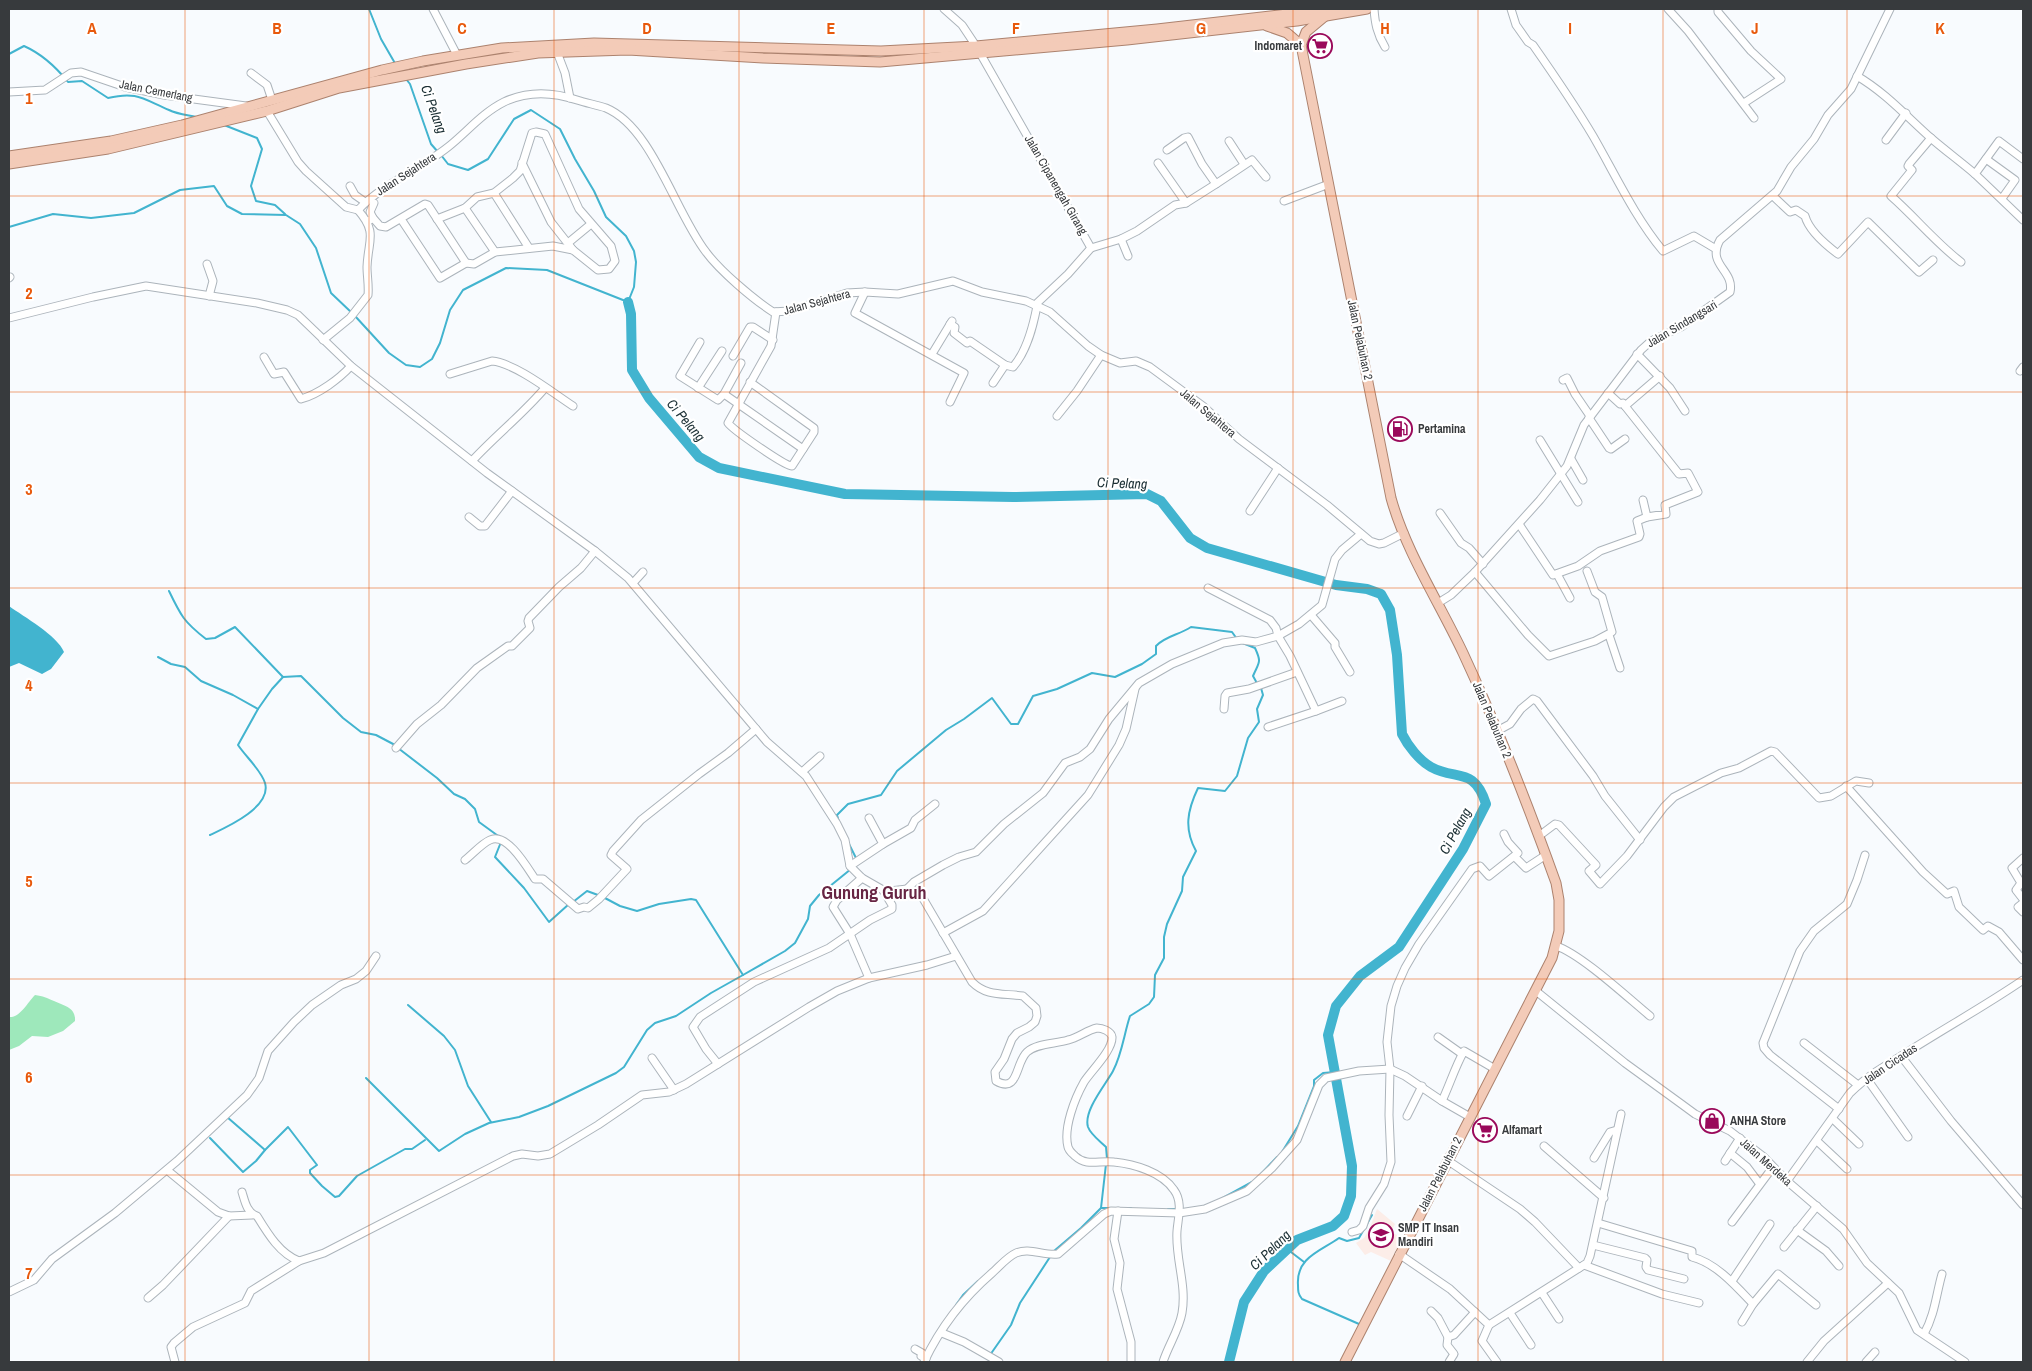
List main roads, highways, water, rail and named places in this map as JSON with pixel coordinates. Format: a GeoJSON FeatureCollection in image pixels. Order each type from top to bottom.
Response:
{"type":"FeatureCollection","features":[{"type":"Feature","properties":{"kind":"main road"},"geometry":{"type":"LineString","coordinates":[[1261,21],[1273,9]]}},
{"type":"Feature","properties":{"kind":"main road"},"geometry":{"type":"LineString","coordinates":[[9,164],[108,149],[272,100],[382,70],[423,60],[502,48],[978,50],[1126,36],[1325,12],[1367,9]]}},
{"type":"Feature","properties":{"kind":"main road"},"geometry":{"type":"LineString","coordinates":[[1261,21],[1287,33],[1301,45],[1306,32],[1325,12]]}},
{"type":"Feature","properties":{"kind":"main road","name":"Jalan Pelabuhan 2"},"geometry":{"type":"LineString","coordinates":[[1301,45],[1391,498],[1404,533],[1463,652],[1497,731],[1546,855],[1556,883],[1559,900],[1559,931],[1556,946],[1536,991],[1447,1160],[1345,1362]]}},
{"type":"Feature","properties":{"kind":"main road"},"geometry":{"type":"LineString","coordinates":[[227,115],[267,111],[339,88],[426,71],[504,57],[593,47]]}},
{"type":"Feature","properties":{"kind":"main road"},"geometry":{"type":"LineString","coordinates":[[9,156],[183,128]]}},
{"type":"Feature","properties":{"kind":"water"},"geometry":{"type":"Polygon","coordinates":[[[9,606],[55,639],[64,652],[51,669],[42,674],[19,663],[9,667],[9,606]]]}},
{"type":"Feature","properties":{"kind":"waterway","name":"Ci Pelang"},"geometry":{"type":"LineString","coordinates":[[369,9],[381,39],[396,65]]}},
{"type":"Feature","properties":{"kind":"waterway"},"geometry":{"type":"LineString","coordinates":[[9,54],[24,46],[48,61],[68,82],[82,81],[108,98],[126,95],[140,97],[175,112],[196,117]]}},
{"type":"Feature","properties":{"kind":"waterway","name":"Ci Pelang"},"geometry":{"type":"LineString","coordinates":[[406,79],[410,84],[431,144],[438,152]]}},
{"type":"Feature","properties":{"kind":"waterway","name":"Ci Pelang"},"geometry":{"type":"LineString","coordinates":[[355,316],[389,353],[406,365],[420,367],[432,359],[440,343],[450,310],[463,290],[506,268],[547,270],[628,302],[634,287],[636,262],[634,251],[626,236],[606,217],[560,129],[531,110],[514,119],[488,159],[468,170],[448,164],[441,155]]}},
{"type":"Feature","properties":{"kind":"waterway"},"geometry":{"type":"LineString","coordinates":[[224,125],[257,138],[262,149],[251,186],[256,201],[275,205],[285,214]]}},
{"type":"Feature","properties":{"kind":"waterway"},"geometry":{"type":"LineString","coordinates":[[9,227],[53,214],[91,218],[134,213],[180,190],[214,186],[227,206],[242,214],[286,215],[300,224],[316,248],[331,293],[352,313]]}},
{"type":"Feature","properties":{"kind":"waterway","name":"Ci Pelang"},"geometry":{"type":"LineString","coordinates":[[628,302],[631,314],[632,370],[649,398],[699,457],[719,468],[845,494],[1013,497],[1147,494],[1161,501],[1190,538],[1207,548],[1336,585],[1367,589],[1381,594],[1390,610],[1397,655],[1402,734],[1414,752],[1431,767],[1470,779],[1476,784],[1486,804],[1463,849],[1399,947],[1360,976],[1336,1006],[1328,1035],[1352,1166],[1351,1196],[1344,1216],[1333,1226],[1297,1240],[1264,1271],[1244,1302],[1229,1362]]}},
{"type":"Feature","properties":{"kind":"waterway"},"geometry":{"type":"LineString","coordinates":[[169,591],[184,618],[206,639],[215,638],[235,627],[283,677],[301,676],[343,718],[361,732],[376,735],[395,745]]}},
{"type":"Feature","properties":{"kind":"waterway"},"geometry":{"type":"LineString","coordinates":[[839,822],[837,815],[848,804],[881,795],[897,771],[946,730],[992,698],[1011,724],[1018,724],[1033,696],[1057,689],[1092,673],[1115,677],[1142,664],[1156,654],[1156,646],[1191,627],[1232,632],[1237,639]]}},
{"type":"Feature","properties":{"kind":"waterway"},"geometry":{"type":"LineString","coordinates":[[1240,642],[1255,648],[1259,662],[1253,676],[1258,685]]}},
{"type":"Feature","properties":{"kind":"waterway"},"geometry":{"type":"LineString","coordinates":[[158,657],[171,664],[185,667],[201,681],[233,695],[258,709],[283,677]]}},
{"type":"Feature","properties":{"kind":"waterway"},"geometry":{"type":"LineString","coordinates":[[1107,1159],[1106,1147],[1089,1130],[1087,1121],[1089,1113],[1116,1064],[1130,1016],[1149,1004],[1154,997],[1155,975],[1164,958],[1164,937],[1167,924],[1182,891],[1183,877],[1196,851],[1188,827],[1189,812],[1194,796],[1198,788],[1225,791],[1237,776],[1248,738],[1259,722],[1257,709],[1263,695],[1261,688]]}},
{"type":"Feature","properties":{"kind":"waterway"},"geometry":{"type":"LineString","coordinates":[[210,835],[246,815],[262,800],[265,792],[265,783],[260,773],[238,745],[258,709]]}},
{"type":"Feature","properties":{"kind":"waterway"},"geometry":{"type":"LineString","coordinates":[[398,748],[437,778],[454,794],[465,799],[475,809],[479,822],[501,838]]}},
{"type":"Feature","properties":{"kind":"waterway"},"geometry":{"type":"LineString","coordinates":[[501,842],[495,857],[524,888],[549,922],[569,904]]}},
{"type":"Feature","properties":{"kind":"waterway"},"geometry":{"type":"LineString","coordinates":[[849,844],[857,860]]}},
{"type":"Feature","properties":{"kind":"waterway"},"geometry":{"type":"LineString","coordinates":[[603,897],[620,906],[637,911],[659,904],[691,899],[696,900],[743,975],[785,951],[795,943],[808,919],[810,906],[819,895],[851,869]]}},
{"type":"Feature","properties":{"kind":"waterway"},"geometry":{"type":"LineString","coordinates":[[573,902],[587,891],[598,895]]}},
{"type":"Feature","properties":{"kind":"waterway"},"geometry":{"type":"LineString","coordinates":[[366,1078],[439,1151],[465,1134],[489,1123],[519,1117],[548,1106],[616,1073],[624,1067],[647,1030],[655,1023],[676,1016],[743,975]]}},
{"type":"Feature","properties":{"kind":"waterway"},"geometry":{"type":"LineString","coordinates":[[408,1005],[444,1036],[455,1050],[468,1086],[491,1122]]}},
{"type":"Feature","properties":{"kind":"waterway"},"geometry":{"type":"LineString","coordinates":[[1282,1152],[1298,1126],[1314,1086],[1314,1080],[1323,1073],[1335,1072]]}},
{"type":"Feature","properties":{"kind":"waterway"},"geometry":{"type":"LineString","coordinates":[[227,1117],[265,1150],[288,1127],[317,1165],[310,1170],[310,1173],[335,1197],[339,1196],[357,1176],[405,1149],[412,1149],[425,1140]]}},
{"type":"Feature","properties":{"kind":"waterway"},"geometry":{"type":"LineString","coordinates":[[210,1138],[243,1172],[265,1150]]}},
{"type":"Feature","properties":{"kind":"waterway"},"geometry":{"type":"LineString","coordinates":[[1261,1174],[1277,1157]]}},
{"type":"Feature","properties":{"kind":"waterway"},"geometry":{"type":"LineString","coordinates":[[1054,1251],[1101,1208],[1106,1164]]}},
{"type":"Feature","properties":{"kind":"waterway"},"geometry":{"type":"LineString","coordinates":[[1221,1199],[1252,1182]]}},
{"type":"Feature","properties":{"kind":"waterway"},"geometry":{"type":"LineString","coordinates":[[1101,1208],[1131,1208]]}},
{"type":"Feature","properties":{"kind":"waterway"},"geometry":{"type":"LineString","coordinates":[[1168,1209],[1178,1209]]}},
{"type":"Feature","properties":{"kind":"waterway"},"geometry":{"type":"LineString","coordinates":[[1359,1324],[1302,1299],[1298,1291],[1298,1275],[1305,1261],[1339,1238],[1347,1241],[1359,1238],[1372,1215]]}},
{"type":"Feature","properties":{"kind":"waterway"},"geometry":{"type":"LineString","coordinates":[[1287,1249],[1304,1262]]}},
{"type":"Feature","properties":{"kind":"waterway"},"geometry":{"type":"LineString","coordinates":[[990,1355],[1011,1325],[1020,1303],[1050,1257]]}},
{"type":"Feature","properties":{"kind":"waterway"},"geometry":{"type":"LineString","coordinates":[[956,1305],[963,1295],[978,1281]]}},
{"type":"Feature","properties":{"kind":"place","name":"Indomaret"},"geometry":{"type":"Point","coordinates":[1320,46]}},
{"type":"Feature","properties":{"kind":"place","name":"Pertamina"},"geometry":{"type":"Point","coordinates":[1400,429]}},
{"type":"Feature","properties":{"kind":"place","name":"ANHA Store"},"geometry":{"type":"Point","coordinates":[1712,1121]}},
{"type":"Feature","properties":{"kind":"place","name":"Alfamart"},"geometry":{"type":"Point","coordinates":[1485,1130]}},
{"type":"Feature","properties":{"kind":"place","name":"SMP IT Insan Mandiri"},"geometry":{"type":"Point","coordinates":[1381,1235]}},
{"type":"Feature","properties":{"kind":"district","name":"Gunung Guruh"},"geometry":{"type":"Point","coordinates":[874,892]}}]}
